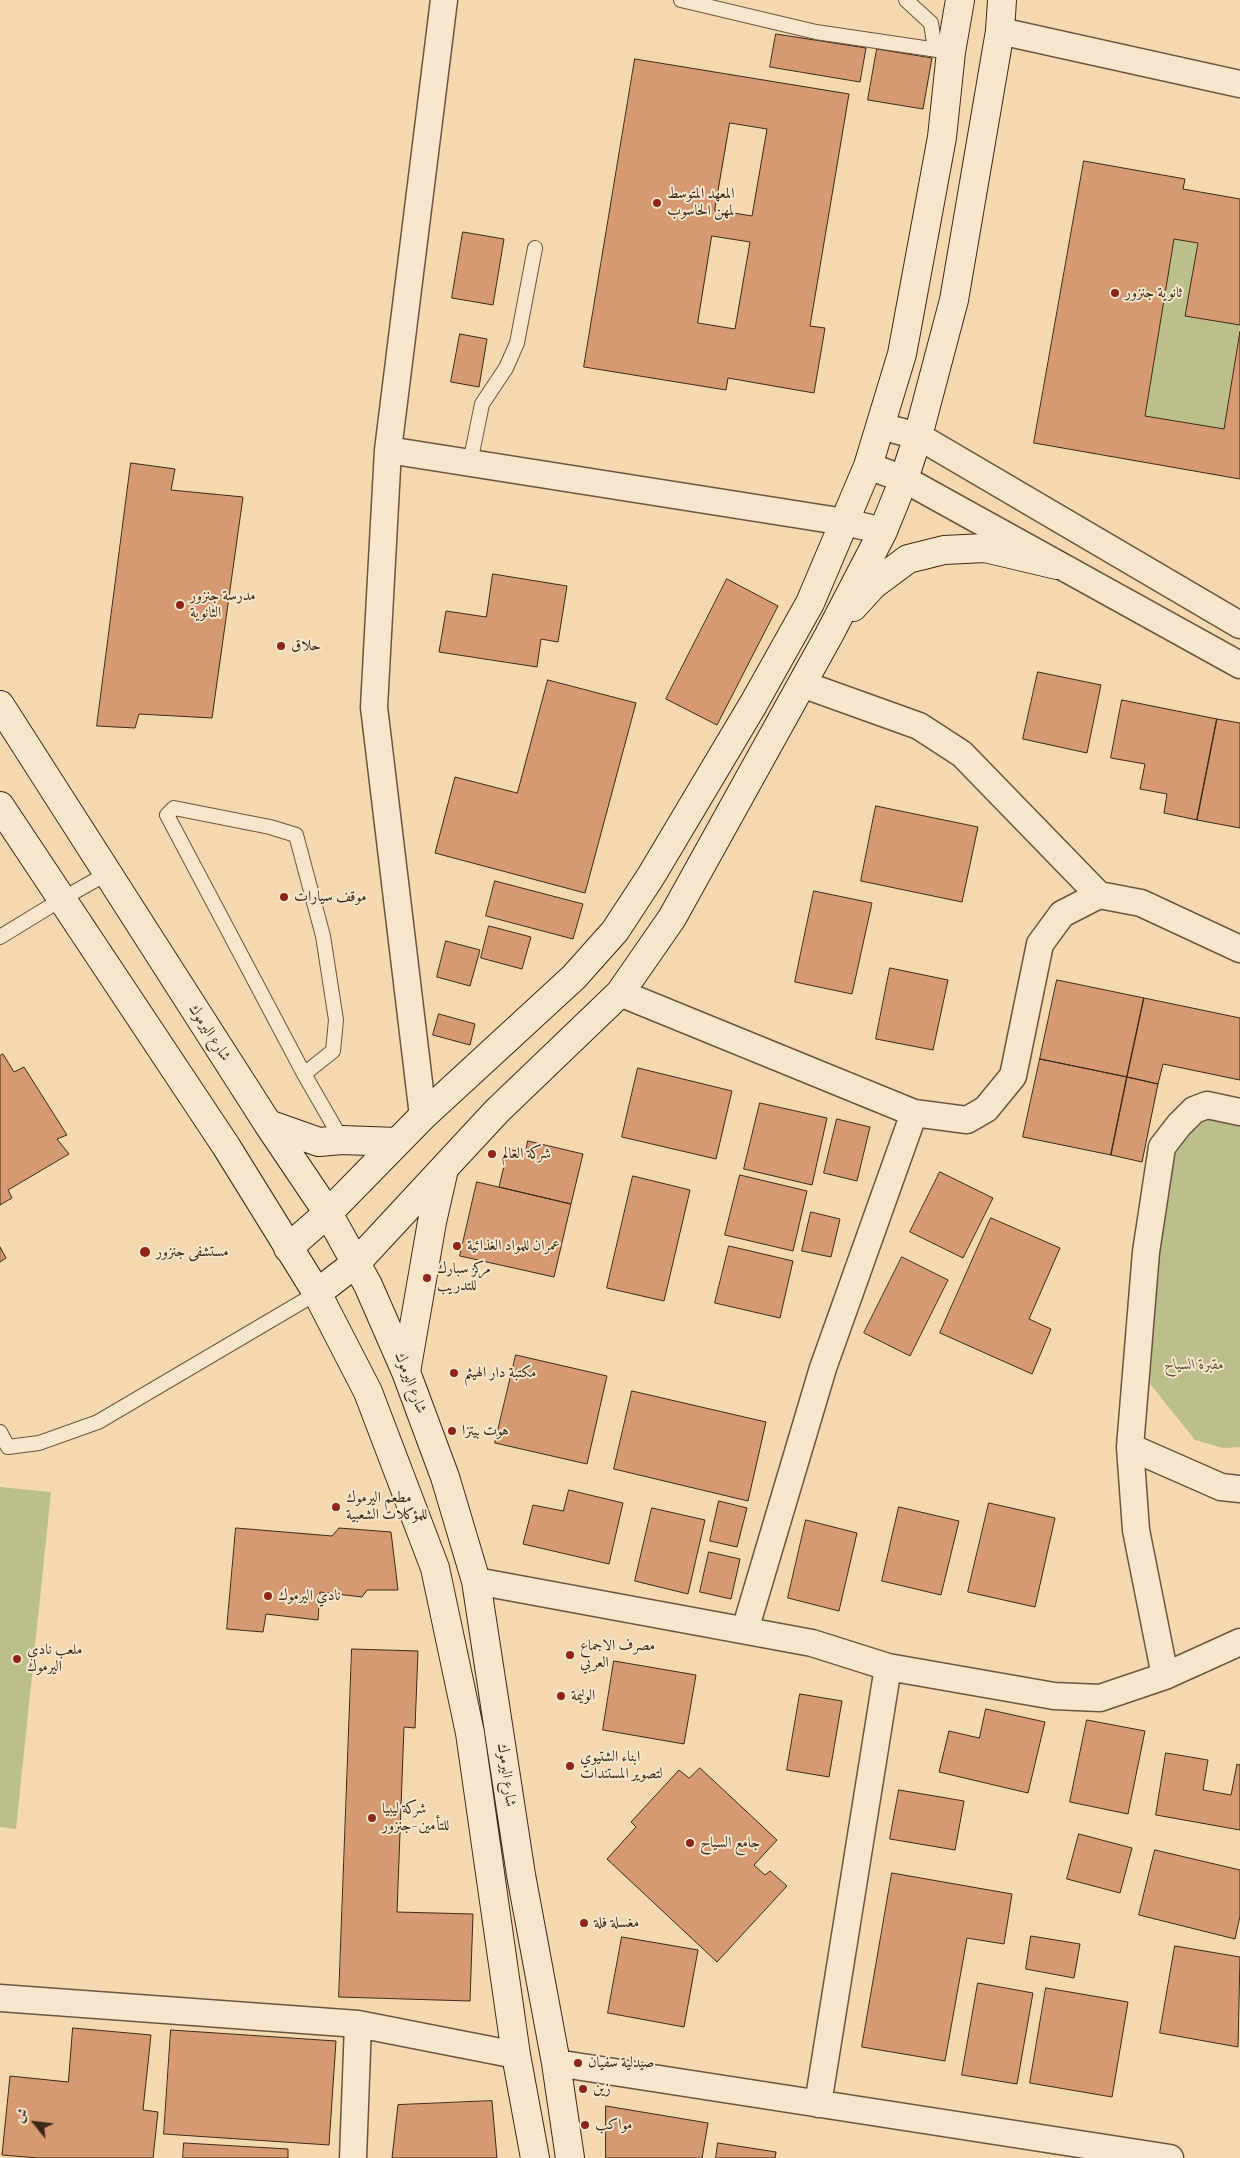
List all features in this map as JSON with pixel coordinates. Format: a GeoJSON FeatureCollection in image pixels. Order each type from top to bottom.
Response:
{"type":"FeatureCollection","features":[{"type":"Feature","properties":{"kind":"main road"},"geometry":{"type":"LineString","coordinates":[[288,1248],[328,1213],[423,1116],[574,977],[615,931],[651,876],[768,678],[810,602],[868,466],[904,344],[942,137],[943,51],[960,0]]}},
{"type":"Feature","properties":{"kind":"main road"},"geometry":{"type":"LineString","coordinates":[[316,1293],[356,1263],[497,1111],[620,993],[672,918],[829,635],[883,531],[904,479],[918,436],[954,300],[1000,31],[1002,0]]}},
{"type":"Feature","properties":{"kind":"main road"},"geometry":{"type":"LineString","coordinates":[[829,635],[873,585],[908,559],[944,550],[985,548],[1057,565]]}},
{"type":"Feature","properties":{"kind":"main road","name":"شارع اليرموك"},"geometry":{"type":"LineString","coordinates":[[0,705],[268,1124],[328,1213],[368,1285],[406,1372],[445,1477],[476,1580],[521,1875],[556,2063],[570,2158]]}},
{"type":"Feature","properties":{"kind":"main road","name":"شارع اليرموك"},"geometry":{"type":"LineString","coordinates":[[0,806],[226,1146],[316,1293],[368,1392],[435,1568],[470,1732],[516,2055],[535,2158]]}},
{"type":"Feature","properties":{"kind":"main road"},"geometry":{"type":"LineString","coordinates":[[268,1124],[319,1142],[342,1140],[397,1142]]}},
{"type":"Feature","properties":{"kind":"main road"},"geometry":{"type":"LineString","coordinates":[[406,1372],[432,1222],[445,1168]]}},
{"type":"Feature","properties":{"kind":"street"},"geometry":{"type":"LineString","coordinates":[[423,1116],[374,707],[388,450],[444,0]]}},
{"type":"Feature","properties":{"kind":"street"},"geometry":{"type":"LineString","coordinates":[[1000,31],[1240,84]]}},
{"type":"Feature","properties":{"kind":"street"},"geometry":{"type":"LineString","coordinates":[[880,426],[918,436],[1240,624]]}},
{"type":"Feature","properties":{"kind":"street"},"geometry":{"type":"LineString","coordinates":[[388,450],[845,522],[883,531]]}},
{"type":"Feature","properties":{"kind":"street"},"geometry":{"type":"LineString","coordinates":[[868,466],[904,479],[1240,665]]}},
{"type":"Feature","properties":{"kind":"street"},"geometry":{"type":"LineString","coordinates":[[802,684],[919,726],[962,754],[1099,896],[1141,904],[1240,948]]}},
{"type":"Feature","properties":{"kind":"street"},"geometry":{"type":"LineString","coordinates":[[620,993],[914,1113],[967,1120],[986,1109],[1013,1076],[1040,944],[1062,914],[1099,896]]}},
{"type":"Feature","properties":{"kind":"street"},"geometry":{"type":"LineString","coordinates":[[1165,1676],[1136,1530],[1130,1447],[1146,1252],[1162,1147],[1179,1125],[1194,1110],[1207,1105],[1240,1112]]}},
{"type":"Feature","properties":{"kind":"street"},"geometry":{"type":"LineString","coordinates":[[745,1630],[823,1368],[914,1113]]}},
{"type":"Feature","properties":{"kind":"street"},"geometry":{"type":"LineString","coordinates":[[1130,1447],[1221,1487],[1240,1489]]}},
{"type":"Feature","properties":{"kind":"street"},"geometry":{"type":"LineString","coordinates":[[476,1580],[812,1643],[888,1667],[1054,1696],[1100,1698],[1165,1676],[1240,1642]]}},
{"type":"Feature","properties":{"kind":"street"},"geometry":{"type":"LineString","coordinates":[[818,2104],[888,1667]]}},
{"type":"Feature","properties":{"kind":"street"},"geometry":{"type":"LineString","coordinates":[[0,1998],[358,2024],[516,2055]]}},
{"type":"Feature","properties":{"kind":"street"},"geometry":{"type":"LineString","coordinates":[[353,2158],[358,2024]]}},
{"type":"Feature","properties":{"kind":"street"},"geometry":{"type":"LineString","coordinates":[[556,2063],[1170,2158]]}},
{"type":"Feature","properties":{"kind":"lane"},"geometry":{"type":"LineString","coordinates":[[681,0],[816,32],[943,51]]}},
{"type":"Feature","properties":{"kind":"lane"},"geometry":{"type":"LineString","coordinates":[[906,0],[931,23],[943,51]]}},
{"type":"Feature","properties":{"kind":"lane"},"geometry":{"type":"LineString","coordinates":[[470,463],[482,404],[506,368],[517,343],[535,248]]}},
{"type":"Feature","properties":{"kind":"lane"},"geometry":{"type":"LineString","coordinates":[[304,1074],[333,1050],[336,1020],[323,936],[296,835],[244,821],[174,808],[167,815],[304,1074],[342,1140]]}},
{"type":"Feature","properties":{"kind":"lane"},"geometry":{"type":"LineString","coordinates":[[0,937],[62,899],[108,874]]}},
{"type":"Feature","properties":{"kind":"lane"},"geometry":{"type":"LineString","coordinates":[[0,1432],[8,1447],[39,1443],[98,1422],[316,1293]]}},
{"type":"Feature","properties":{"kind":"green space"},"geometry":{"type":"Polygon","coordinates":[[[1174,239],[1198,243],[1186,316],[1240,325],[1224,429],[1145,416],[1174,239]]]}},
{"type":"Feature","properties":{"kind":"green space","name":"مقبرة السياح"},"geometry":{"type":"Polygon","coordinates":[[[1199,1104],[1240,1118],[1240,1447],[1223,1448],[1195,1440],[1147,1380],[1163,1168],[1199,1104]]]}},
{"type":"Feature","properties":{"kind":"green space","name":"ملعب نادي اليرموك"},"geometry":{"type":"Polygon","coordinates":[[[0,1487],[51,1492],[16,1829],[0,1827],[0,1487]]]}},
{"type":"Feature","properties":{"kind":"building"},"geometry":{"type":"Polygon","coordinates":[[[776,34],[866,48],[860,82],[770,67],[776,34]]]}},
{"type":"Feature","properties":{"kind":"building"},"geometry":{"type":"Polygon","coordinates":[[[877,49],[932,58],[923,109],[868,100],[877,49]]]}},
{"type":"Feature","properties":{"kind":"building"},"geometry":{"type":"Polygon","coordinates":[[[635,59],[849,94],[810,326],[825,328],[814,393],[728,378],[726,390],[584,367],[635,59]],[[730,123],[715,210],[752,216],[767,129],[730,123]],[[712,236],[698,323],[735,329],[750,242],[712,236]]]}},
{"type":"Feature","properties":{"kind":"building"},"geometry":{"type":"Polygon","coordinates":[[[1084,161],[1185,179],[1183,189],[1240,199],[1240,325],[1185,316],[1198,243],[1174,239],[1145,416],[1224,429],[1240,331],[1240,479],[1034,443],[1084,161]]]}},
{"type":"Feature","properties":{"kind":"building"},"geometry":{"type":"Polygon","coordinates":[[[463,232],[504,239],[493,305],[452,298],[463,232]]]}},
{"type":"Feature","properties":{"kind":"building"},"geometry":{"type":"Polygon","coordinates":[[[460,334],[487,339],[479,387],[451,382],[460,334]]]}},
{"type":"Feature","properties":{"kind":"building"},"geometry":{"type":"Polygon","coordinates":[[[131,463],[175,469],[171,490],[243,497],[212,718],[139,714],[135,728],[97,726],[131,463]]]}},
{"type":"Feature","properties":{"kind":"building"},"geometry":{"type":"Polygon","coordinates":[[[493,574],[567,586],[558,642],[541,639],[537,667],[439,652],[446,611],[486,617],[493,574]]]}},
{"type":"Feature","properties":{"kind":"building"},"geometry":{"type":"Polygon","coordinates":[[[727,579],[778,606],[717,725],[666,699],[727,579]]]}},
{"type":"Feature","properties":{"kind":"building"},"geometry":{"type":"Polygon","coordinates":[[[1038,672],[1101,685],[1087,753],[1023,739],[1038,672]]]}},
{"type":"Feature","properties":{"kind":"building"},"geometry":{"type":"Polygon","coordinates":[[[548,680],[636,703],[585,893],[435,853],[455,777],[517,793],[548,680]]]}},
{"type":"Feature","properties":{"kind":"building"},"geometry":{"type":"Polygon","coordinates":[[[1122,700],[1217,719],[1197,820],[1164,813],[1167,794],[1140,789],[1145,764],[1111,758],[1122,700]]]}},
{"type":"Feature","properties":{"kind":"building"},"geometry":{"type":"Polygon","coordinates":[[[1217,719],[1240,723],[1240,828],[1197,820],[1217,719]]]}},
{"type":"Feature","properties":{"kind":"building"},"geometry":{"type":"Polygon","coordinates":[[[876,806],[978,827],[962,902],[861,881],[876,806]]]}},
{"type":"Feature","properties":{"kind":"building"},"geometry":{"type":"Polygon","coordinates":[[[495,881],[583,904],[573,939],[486,916],[495,881]]]}},
{"type":"Feature","properties":{"kind":"building"},"geometry":{"type":"Polygon","coordinates":[[[814,891],[872,903],[852,994],[795,982],[814,891]]]}},
{"type":"Feature","properties":{"kind":"building"},"geometry":{"type":"Polygon","coordinates":[[[489,926],[531,937],[522,969],[481,958],[489,926]]]}},
{"type":"Feature","properties":{"kind":"building"},"geometry":{"type":"Polygon","coordinates":[[[446,941],[480,950],[470,986],[437,977],[446,941]]]}},
{"type":"Feature","properties":{"kind":"building"},"geometry":{"type":"Polygon","coordinates":[[[890,968],[948,980],[933,1050],[876,1039],[890,968]]]}},
{"type":"Feature","properties":{"kind":"building"},"geometry":{"type":"Polygon","coordinates":[[[1057,980],[1144,998],[1127,1077],[1040,1059],[1057,980]]]}},
{"type":"Feature","properties":{"kind":"building"},"geometry":{"type":"Polygon","coordinates":[[[1144,998],[1240,1018],[1240,1080],[1163,1064],[1158,1084],[1127,1077],[1144,998]]]}},
{"type":"Feature","properties":{"kind":"building"},"geometry":{"type":"Polygon","coordinates":[[[439,1014],[475,1024],[470,1045],[433,1035],[439,1014]]]}},
{"type":"Feature","properties":{"kind":"building"},"geometry":{"type":"Polygon","coordinates":[[[3,1054],[14,1072],[24,1067],[67,1135],[57,1139],[69,1154],[8,1190],[12,1198],[0,1205],[0,1056],[3,1054]]]}},
{"type":"Feature","properties":{"kind":"building"},"geometry":{"type":"Polygon","coordinates":[[[1040,1059],[1127,1077],[1111,1155],[1023,1137],[1040,1059]]]}},
{"type":"Feature","properties":{"kind":"building"},"geometry":{"type":"Polygon","coordinates":[[[638,1068],[732,1091],[716,1159],[622,1137],[638,1068]]]}},
{"type":"Feature","properties":{"kind":"building"},"geometry":{"type":"Polygon","coordinates":[[[1127,1077],[1158,1084],[1142,1162],[1111,1155],[1127,1077]]]}},
{"type":"Feature","properties":{"kind":"building"},"geometry":{"type":"Polygon","coordinates":[[[760,1103],[827,1118],[812,1185],[744,1169],[760,1103]]]}},
{"type":"Feature","properties":{"kind":"building"},"geometry":{"type":"Polygon","coordinates":[[[837,1119],[870,1127],[857,1181],[824,1173],[837,1119]]]}},
{"type":"Feature","properties":{"kind":"building"},"geometry":{"type":"Polygon","coordinates":[[[528,1141],[583,1154],[571,1204],[499,1187],[508,1149],[525,1153],[528,1141]]]}},
{"type":"Feature","properties":{"kind":"building"},"geometry":{"type":"Polygon","coordinates":[[[940,1172],[993,1198],[963,1258],[910,1232],[940,1172]]]}},
{"type":"Feature","properties":{"kind":"building"},"geometry":{"type":"Polygon","coordinates":[[[740,1175],[807,1191],[793,1251],[725,1235],[740,1175]]]}},
{"type":"Feature","properties":{"kind":"building"},"geometry":{"type":"Polygon","coordinates":[[[633,1176],[690,1190],[664,1301],[607,1288],[633,1176]]]}},
{"type":"Feature","properties":{"kind":"building"},"geometry":{"type":"Polygon","coordinates":[[[477,1182],[571,1204],[554,1277],[460,1256],[477,1182]]]}},
{"type":"Feature","properties":{"kind":"building"},"geometry":{"type":"Polygon","coordinates":[[[811,1212],[840,1219],[831,1257],[802,1251],[811,1212]]]}},
{"type":"Feature","properties":{"kind":"building"},"geometry":{"type":"Polygon","coordinates":[[[991,1218],[1060,1248],[1029,1319],[1051,1329],[1032,1374],[940,1333],[991,1218]]]}},
{"type":"Feature","properties":{"kind":"building"},"geometry":{"type":"Polygon","coordinates":[[[729,1246],[793,1261],[780,1318],[715,1303],[729,1246]]]}},
{"type":"Feature","properties":{"kind":"building"},"geometry":{"type":"Polygon","coordinates":[[[0,1247],[6,1258],[0,1262],[0,1247]]]}},
{"type":"Feature","properties":{"kind":"building"},"geometry":{"type":"Polygon","coordinates":[[[902,1257],[948,1280],[910,1356],[864,1333],[902,1257]]]}},
{"type":"Feature","properties":{"kind":"building"},"geometry":{"type":"Polygon","coordinates":[[[516,1355],[607,1376],[587,1464],[495,1443],[516,1355]]]}},
{"type":"Feature","properties":{"kind":"building"},"geometry":{"type":"Polygon","coordinates":[[[632,1391],[766,1422],[748,1501],[614,1469],[632,1391]]]}},
{"type":"Feature","properties":{"kind":"building"},"geometry":{"type":"Polygon","coordinates":[[[569,1490],[623,1503],[609,1564],[523,1544],[533,1505],[563,1511],[569,1490]]]}},
{"type":"Feature","properties":{"kind":"building"},"geometry":{"type":"Polygon","coordinates":[[[719,1501],[747,1508],[737,1547],[710,1541],[719,1501]]]}},
{"type":"Feature","properties":{"kind":"building"},"geometry":{"type":"Polygon","coordinates":[[[989,1503],[1055,1518],[1035,1607],[968,1592],[989,1503]]]}},
{"type":"Feature","properties":{"kind":"building"},"geometry":{"type":"Polygon","coordinates":[[[899,1507],[959,1521],[941,1595],[882,1581],[899,1507]]]}},
{"type":"Feature","properties":{"kind":"building"},"geometry":{"type":"Polygon","coordinates":[[[652,1508],[705,1520],[688,1594],[635,1581],[652,1508]]]}},
{"type":"Feature","properties":{"kind":"building"},"geometry":{"type":"Polygon","coordinates":[[[806,1520],[857,1533],[839,1611],[788,1598],[806,1520]]]}},
{"type":"Feature","properties":{"kind":"building"},"geometry":{"type":"Polygon","coordinates":[[[236,1528],[332,1536],[339,1528],[391,1532],[398,1590],[367,1590],[362,1597],[320,1592],[318,1620],[266,1614],[263,1632],[227,1629],[236,1528]]]}},
{"type":"Feature","properties":{"kind":"building"},"geometry":{"type":"Polygon","coordinates":[[[709,1552],[740,1559],[731,1599],[700,1592],[709,1552]]]}},
{"type":"Feature","properties":{"kind":"building"},"geometry":{"type":"Polygon","coordinates":[[[352,1649],[418,1651],[415,1728],[404,1727],[397,1912],[473,1914],[470,2001],[339,1997],[352,1649]]]}},
{"type":"Feature","properties":{"kind":"building"},"geometry":{"type":"Polygon","coordinates":[[[614,1661],[696,1675],[684,1744],[603,1730],[614,1661]]]}},
{"type":"Feature","properties":{"kind":"building"},"geometry":{"type":"Polygon","coordinates":[[[800,1694],[842,1701],[829,1777],[787,1770],[800,1694]]]}},
{"type":"Feature","properties":{"kind":"building"},"geometry":{"type":"Polygon","coordinates":[[[986,1709],[1045,1722],[1028,1793],[939,1772],[949,1731],[979,1738],[986,1709]]]}},
{"type":"Feature","properties":{"kind":"building"},"geometry":{"type":"Polygon","coordinates":[[[1087,1720],[1145,1731],[1128,1814],[1070,1802],[1087,1720]]]}},
{"type":"Feature","properties":{"kind":"building"},"geometry":{"type":"Polygon","coordinates":[[[1166,1753],[1208,1760],[1203,1790],[1231,1795],[1237,1764],[1240,1765],[1240,1830],[1156,1815],[1166,1753]]]}},
{"type":"Feature","properties":{"kind":"building"},"geometry":{"type":"Polygon","coordinates":[[[700,1768],[777,1840],[754,1865],[765,1875],[770,1871],[787,1886],[717,1962],[607,1859],[636,1827],[631,1822],[679,1770],[689,1778],[700,1768]]]}},
{"type":"Feature","properties":{"kind":"building"},"geometry":{"type":"Polygon","coordinates":[[[899,1790],[964,1801],[955,1850],[890,1839],[899,1790]]]}},
{"type":"Feature","properties":{"kind":"building"},"geometry":{"type":"Polygon","coordinates":[[[1079,1834],[1132,1848],[1120,1893],[1067,1879],[1079,1834]]]}},
{"type":"Feature","properties":{"kind":"building"},"geometry":{"type":"Polygon","coordinates":[[[1155,1850],[1240,1870],[1240,1916],[1235,1939],[1139,1915],[1155,1850]]]}},
{"type":"Feature","properties":{"kind":"building"},"geometry":{"type":"Polygon","coordinates":[[[892,1873],[1012,1894],[1004,1944],[967,1938],[945,2061],[862,2047],[892,1873]]]}},
{"type":"Feature","properties":{"kind":"building"},"geometry":{"type":"Polygon","coordinates":[[[1031,1936],[1080,1944],[1074,1978],[1026,1969],[1031,1936]]]}},
{"type":"Feature","properties":{"kind":"building"},"geometry":{"type":"Polygon","coordinates":[[[622,1937],[698,1950],[684,2027],[608,2013],[622,1937]]]}},
{"type":"Feature","properties":{"kind":"building"},"geometry":{"type":"Polygon","coordinates":[[[1175,1946],[1240,1957],[1238,2047],[1160,2033],[1175,1946]]]}},
{"type":"Feature","properties":{"kind":"building"},"geometry":{"type":"Polygon","coordinates":[[[978,1983],[1033,1993],[1017,2084],[962,2075],[978,1983]]]}},
{"type":"Feature","properties":{"kind":"building"},"geometry":{"type":"Polygon","coordinates":[[[1046,1988],[1128,2002],[1112,2097],[1030,2083],[1046,1988]]]}},
{"type":"Feature","properties":{"kind":"building"},"geometry":{"type":"Polygon","coordinates":[[[73,2028],[151,2035],[143,2110],[158,2112],[153,2158],[38,2158],[2,2155],[10,2076],[68,2082],[73,2028]]]}},
{"type":"Feature","properties":{"kind":"building"},"geometry":{"type":"Polygon","coordinates":[[[171,2030],[336,2041],[329,2145],[164,2134],[171,2030]]]}},
{"type":"Feature","properties":{"kind":"building"},"geometry":{"type":"Polygon","coordinates":[[[492,2101],[497,2158],[392,2158],[398,2105],[492,2101]]]}},
{"type":"Feature","properties":{"kind":"building"},"geometry":{"type":"Polygon","coordinates":[[[606,2106],[708,2123],[702,2158],[606,2158],[606,2106]]]}},
{"type":"Feature","properties":{"kind":"building"},"geometry":{"type":"Polygon","coordinates":[[[184,2143],[288,2149],[288,2158],[183,2158],[184,2143]]]}},
{"type":"Feature","properties":{"kind":"building"},"geometry":{"type":"Polygon","coordinates":[[[718,2143],[776,2152],[775,2158],[716,2158],[718,2143]]]}},
{"type":"Feature","properties":{"kind":"place","name":"المعهد المتوسط لمهن الحاسوب"},"geometry":{"type":"Point","coordinates":[657,203]}},
{"type":"Feature","properties":{"kind":"place","name":"ثانوية جنزور"},"geometry":{"type":"Point","coordinates":[1115,293]}},
{"type":"Feature","properties":{"kind":"place","name":"مدرسة جنزور الثانوية"},"geometry":{"type":"Point","coordinates":[180,605]}},
{"type":"Feature","properties":{"kind":"place","name":"حلاق"},"geometry":{"type":"Point","coordinates":[281,646]}},
{"type":"Feature","properties":{"kind":"place","name":"موقف سيارات"},"geometry":{"type":"Point","coordinates":[284,897]}},
{"type":"Feature","properties":{"kind":"place","name":"شركة العالم"},"geometry":{"type":"Point","coordinates":[492,1154]}},
{"type":"Feature","properties":{"kind":"place","name":"عمران للمواد الغذائية"},"geometry":{"type":"Point","coordinates":[457,1246]}},
{"type":"Feature","properties":{"kind":"place","name":"مستشفى جنزور"},"geometry":{"type":"Point","coordinates":[145,1252]}},
{"type":"Feature","properties":{"kind":"place","name":"مركز سبارك للتدريب"},"geometry":{"type":"Point","coordinates":[427,1278]}},
{"type":"Feature","properties":{"kind":"place","name":"مكتبة دار الهيثم"},"geometry":{"type":"Point","coordinates":[454,1373]}},
{"type":"Feature","properties":{"kind":"place","name":"هوت بيتزا"},"geometry":{"type":"Point","coordinates":[452,1431]}},
{"type":"Feature","properties":{"kind":"place","name":"مطعم اليرموك للمؤكلات الشعبية"},"geometry":{"type":"Point","coordinates":[336,1507]}},
{"type":"Feature","properties":{"kind":"place","name":"نادي اليرموك"},"geometry":{"type":"Point","coordinates":[268,1596]}},
{"type":"Feature","properties":{"kind":"place","name":"مصرف الاجماع العربي"},"geometry":{"type":"Point","coordinates":[570,1655]}},
{"type":"Feature","properties":{"kind":"place","name":"ملعب نادي اليرموك"},"geometry":{"type":"Point","coordinates":[17,1659]}},
{"type":"Feature","properties":{"kind":"place","name":"الوليمة"},"geometry":{"type":"Point","coordinates":[561,1696]}},
{"type":"Feature","properties":{"kind":"place","name":"ابناء الشتيوي لتصوير المستندات"},"geometry":{"type":"Point","coordinates":[570,1766]}},
{"type":"Feature","properties":{"kind":"place","name":"شركة ليبيا للتأمين -جنزور"},"geometry":{"type":"Point","coordinates":[372,1818]}},
{"type":"Feature","properties":{"kind":"place","name":"جامع السياح"},"geometry":{"type":"Point","coordinates":[690,1843]}},
{"type":"Feature","properties":{"kind":"place","name":"مغسلة فلة"},"geometry":{"type":"Point","coordinates":[584,1923]}},
{"type":"Feature","properties":{"kind":"place","name":"صيدلية سفيان"},"geometry":{"type":"Point","coordinates":[578,2063]}},
{"type":"Feature","properties":{"kind":"place","name":"زين"},"geometry":{"type":"Point","coordinates":[583,2089]}},
{"type":"Feature","properties":{"kind":"place","name":"مواكب"},"geometry":{"type":"Point","coordinates":[585,2125]}}]}
